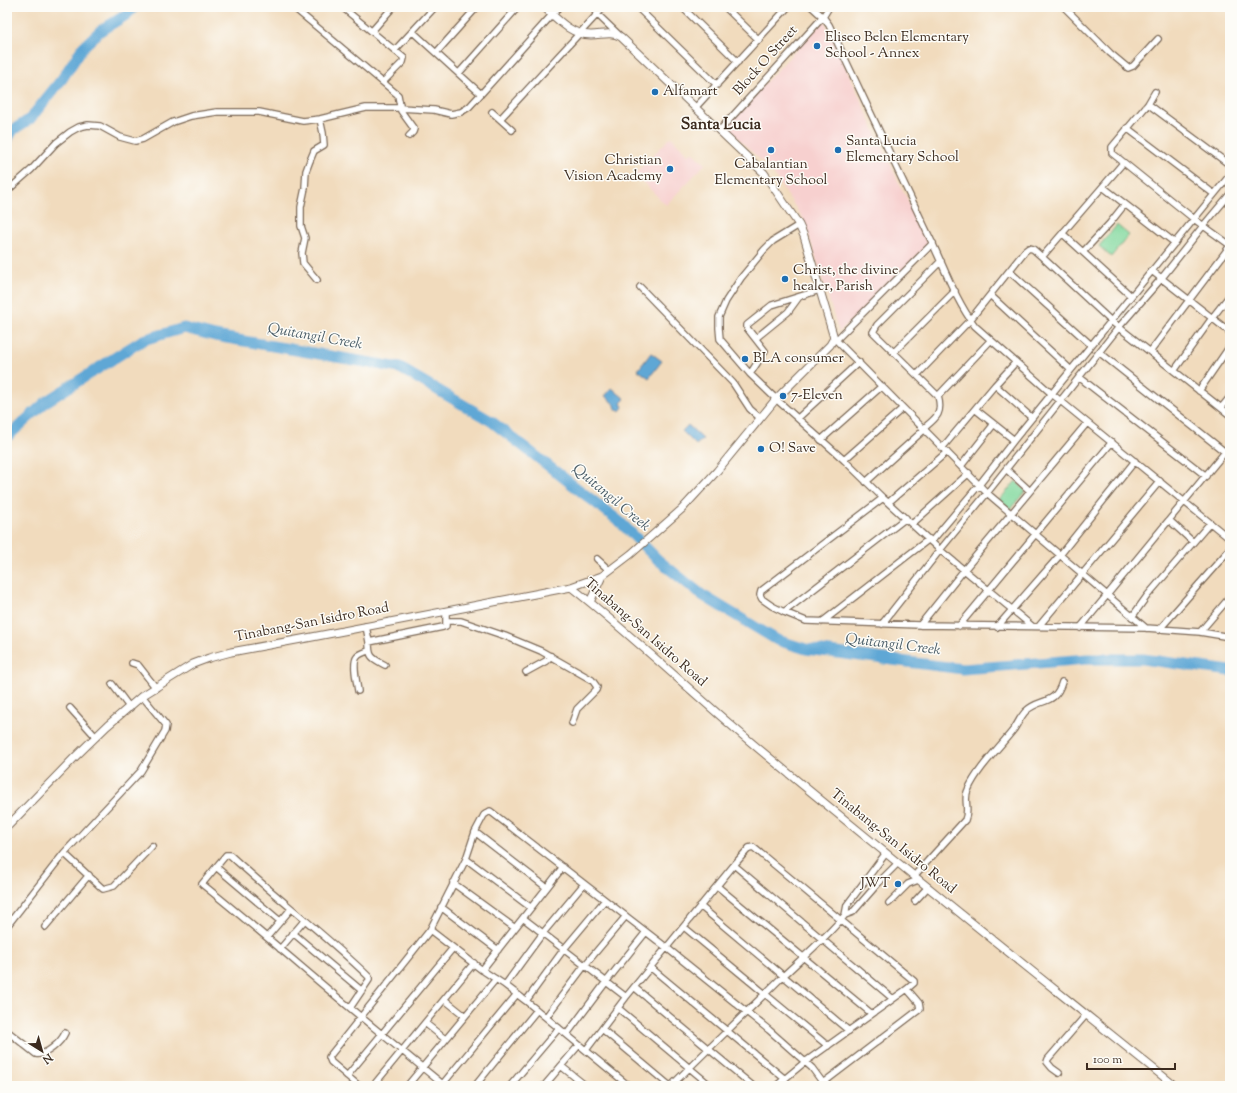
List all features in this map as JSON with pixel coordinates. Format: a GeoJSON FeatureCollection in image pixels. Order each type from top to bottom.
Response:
{"type":"FeatureCollection","features":[{"type":"Feature","properties":{"kind":"street"},"geometry":{"type":"LineString","coordinates":[[293,7],[398,95],[400,108],[414,129],[414,132],[409,136]]}},
{"type":"Feature","properties":{"kind":"street"},"geometry":{"type":"LineString","coordinates":[[372,31],[392,7]]}},
{"type":"Feature","properties":{"kind":"street"},"geometry":{"type":"LineString","coordinates":[[395,50],[435,7]]}},
{"type":"Feature","properties":{"kind":"street"},"geometry":{"type":"LineString","coordinates":[[436,53],[477,7]]}},
{"type":"Feature","properties":{"kind":"street"},"geometry":{"type":"LineString","coordinates":[[459,73],[518,7]]}},
{"type":"Feature","properties":{"kind":"street"},"geometry":{"type":"LineString","coordinates":[[544,7],[566,28],[590,35],[612,33],[621,37]]}},
{"type":"Feature","properties":{"kind":"street"},"geometry":{"type":"LineString","coordinates":[[7,191],[31,170],[56,143],[70,132],[79,127],[88,125],[100,126],[120,137],[135,141],[143,139],[174,122],[191,116],[217,112],[259,112],[303,121],[320,120],[366,108],[434,110],[451,114],[461,112],[482,94],[559,7]]}},
{"type":"Feature","properties":{"kind":"street"},"geometry":{"type":"LineString","coordinates":[[500,119],[604,7]]}},
{"type":"Feature","properties":{"kind":"street"},"geometry":{"type":"LineString","coordinates":[[637,7],[717,85]]}},
{"type":"Feature","properties":{"kind":"street"},"geometry":{"type":"LineString","coordinates":[[682,7],[738,62]]}},
{"type":"Feature","properties":{"kind":"street"},"geometry":{"type":"LineString","coordinates":[[725,7],[759,40]]}},
{"type":"Feature","properties":{"kind":"street"},"geometry":{"type":"LineString","coordinates":[[695,108],[788,7]]}},
{"type":"Feature","properties":{"kind":"street"},"geometry":{"type":"LineString","coordinates":[[812,7],[823,16],[829,25],[970,320],[1052,394],[1230,539]]}},
{"type":"Feature","properties":{"kind":"street","name":"Block O Street"},"geometry":{"type":"LineString","coordinates":[[719,131],[823,16],[829,7]]}},
{"type":"Feature","properties":{"kind":"street"},"geometry":{"type":"LineString","coordinates":[[1064,7],[1110,53],[1128,68],[1133,66],[1158,39]]}},
{"type":"Feature","properties":{"kind":"street"},"geometry":{"type":"LineString","coordinates":[[346,8],[404,58],[383,82]]}},
{"type":"Feature","properties":{"kind":"street"},"geometry":{"type":"LineString","coordinates":[[597,14],[764,173],[799,225],[804,236],[835,339],[987,493],[1146,628]]}},
{"type":"Feature","properties":{"kind":"street"},"geometry":{"type":"LineString","coordinates":[[413,32],[482,94]]}},
{"type":"Feature","properties":{"kind":"street"},"geometry":{"type":"LineString","coordinates":[[1150,352],[1230,246],[1114,156],[1111,150],[1127,128],[1148,104],[1155,92]]}},
{"type":"Feature","properties":{"kind":"street"},"geometry":{"type":"LineString","coordinates":[[1148,104],[1230,165]]}},
{"type":"Feature","properties":{"kind":"street"},"geometry":{"type":"LineString","coordinates":[[492,112],[512,130]]}},
{"type":"Feature","properties":{"kind":"street"},"geometry":{"type":"LineString","coordinates":[[317,280],[303,263],[302,252],[305,238],[301,226],[301,220],[306,171],[314,151],[324,145],[320,120]]}},
{"type":"Feature","properties":{"kind":"street"},"geometry":{"type":"LineString","coordinates":[[1127,128],[1214,194]]}},
{"type":"Feature","properties":{"kind":"street"},"geometry":{"type":"LineString","coordinates":[[1042,257],[1123,163]]}},
{"type":"Feature","properties":{"kind":"street"},"geometry":{"type":"LineString","coordinates":[[822,622],[930,541],[979,485],[1230,175]]}},
{"type":"Feature","properties":{"kind":"street"},"geometry":{"type":"LineString","coordinates":[[1103,187],[1175,243]]}},
{"type":"Feature","properties":{"kind":"street"},"geometry":{"type":"LineString","coordinates":[[882,624],[1099,352],[1203,226],[1229,199]]}},
{"type":"Feature","properties":{"kind":"street"},"geometry":{"type":"LineString","coordinates":[[1083,252],[1110,223],[1124,204]]}},
{"type":"Feature","properties":{"kind":"street"},"geometry":{"type":"LineString","coordinates":[[799,225],[773,241],[764,250],[726,301],[720,317],[720,339],[750,374],[883,498],[940,550],[1032,626]]}},
{"type":"Feature","properties":{"kind":"street"},"geometry":{"type":"LineString","coordinates":[[1063,234],[1131,296]]}},
{"type":"Feature","properties":{"kind":"street"},"geometry":{"type":"LineString","coordinates":[[571,587],[602,576],[631,554],[682,509],[717,471],[776,399],[933,243]]}},
{"type":"Feature","properties":{"kind":"street"},"geometry":{"type":"LineString","coordinates":[[917,375],[970,320],[1029,248],[1042,257],[1119,328],[1230,415]]}},
{"type":"Feature","properties":{"kind":"street"},"geometry":{"type":"LineString","coordinates":[[866,482],[925,429],[938,415],[940,405],[938,396],[876,336],[874,328],[941,261]]}},
{"type":"Feature","properties":{"kind":"street"},"geometry":{"type":"LineString","coordinates":[[1009,271],[1091,345]]}},
{"type":"Feature","properties":{"kind":"street"},"geometry":{"type":"LineString","coordinates":[[1152,271],[1230,332]]}},
{"type":"Feature","properties":{"kind":"street"},"geometry":{"type":"LineString","coordinates":[[640,287],[733,383],[750,409],[760,418]]}},
{"type":"Feature","properties":{"kind":"street"},"geometry":{"type":"LineString","coordinates":[[750,374],[765,351],[747,328],[747,325],[772,305],[820,290]]}},
{"type":"Feature","properties":{"kind":"street"},"geometry":{"type":"LineString","coordinates":[[894,352],[955,291]]}},
{"type":"Feature","properties":{"kind":"street"},"geometry":{"type":"LineString","coordinates":[[990,294],[1071,370]]}},
{"type":"Feature","properties":{"kind":"street"},"geometry":{"type":"LineString","coordinates":[[1174,371],[1230,295]]}},
{"type":"Feature","properties":{"kind":"street"},"geometry":{"type":"LineString","coordinates":[[756,338],[788,312],[799,296]]}},
{"type":"Feature","properties":{"kind":"street"},"geometry":{"type":"LineString","coordinates":[[938,396],[991,340]]}},
{"type":"Feature","properties":{"kind":"street"},"geometry":{"type":"LineString","coordinates":[[1199,391],[1230,346]]}},
{"type":"Feature","properties":{"kind":"street"},"geometry":{"type":"LineString","coordinates":[[1099,352],[1225,452]]}},
{"type":"Feature","properties":{"kind":"street"},"geometry":{"type":"LineString","coordinates":[[798,418],[859,362]]}},
{"type":"Feature","properties":{"kind":"street"},"geometry":{"type":"LineString","coordinates":[[889,502],[945,449],[975,409],[1016,362]]}},
{"type":"Feature","properties":{"kind":"street"},"geometry":{"type":"LineString","coordinates":[[1079,377],[1206,476]]}},
{"type":"Feature","properties":{"kind":"street"},"geometry":{"type":"LineString","coordinates":[[995,385],[1032,418]]}},
{"type":"Feature","properties":{"kind":"street"},"geometry":{"type":"LineString","coordinates":[[820,440],[882,386]]}},
{"type":"Feature","properties":{"kind":"street"},"geometry":{"type":"LineString","coordinates":[[1221,408],[1230,397]]}},
{"type":"Feature","properties":{"kind":"street"},"geometry":{"type":"LineString","coordinates":[[844,460],[903,408]]}},
{"type":"Feature","properties":{"kind":"street"},"geometry":{"type":"LineString","coordinates":[[975,409],[1014,440]]}},
{"type":"Feature","properties":{"kind":"street"},"geometry":{"type":"LineString","coordinates":[[920,625],[1087,423]]}},
{"type":"Feature","properties":{"kind":"street"},"geometry":{"type":"LineString","coordinates":[[961,466],[994,424]]}},
{"type":"Feature","properties":{"kind":"street"},"geometry":{"type":"LineString","coordinates":[[959,626],[1112,442]]}},
{"type":"Feature","properties":{"kind":"street"},"geometry":{"type":"LineString","coordinates":[[1080,628],[1230,446]]}},
{"type":"Feature","properties":{"kind":"street"},"geometry":{"type":"LineString","coordinates":[[996,627],[1060,555],[1135,462]]}},
{"type":"Feature","properties":{"kind":"street"},"geometry":{"type":"LineString","coordinates":[[1006,469],[1030,491]]}},
{"type":"Feature","properties":{"kind":"street"},"geometry":{"type":"LineString","coordinates":[[912,524],[969,474]]}},
{"type":"Feature","properties":{"kind":"street"},"geometry":{"type":"LineString","coordinates":[[1039,626],[1160,481]]}},
{"type":"Feature","properties":{"kind":"street"},"geometry":{"type":"LineString","coordinates":[[883,498],[761,591],[760,595],[762,599],[784,612],[806,621],[996,627],[1039,626],[1080,628],[1146,628],[1200,632],[1230,637]]}},
{"type":"Feature","properties":{"kind":"street"},"geometry":{"type":"LineString","coordinates":[[784,612],[906,518]]}},
{"type":"Feature","properties":{"kind":"street"},"geometry":{"type":"LineString","coordinates":[[1169,520],[1193,542]]}},
{"type":"Feature","properties":{"kind":"street"},"geometry":{"type":"LineString","coordinates":[[1132,617],[1147,596],[1210,523]]}},
{"type":"Feature","properties":{"kind":"street"},"geometry":{"type":"LineString","coordinates":[[1159,630],[1230,549]]}},
{"type":"Feature","properties":{"kind":"street"},"geometry":{"type":"LineString","coordinates":[[597,559],[609,570]]}},
{"type":"Feature","properties":{"kind":"street"},"geometry":{"type":"LineString","coordinates":[[590,602],[602,576]]}},
{"type":"Feature","properties":{"kind":"street","name":"Tinabang-San Isidro Road"},"geometry":{"type":"LineString","coordinates":[[7,827],[96,737],[142,696],[193,664],[223,654],[571,587],[758,748],[898,864],[1175,1086]]}},
{"type":"Feature","properties":{"kind":"street"},"geometry":{"type":"LineString","coordinates":[[1200,632],[1230,597]]}},
{"type":"Feature","properties":{"kind":"street"},"geometry":{"type":"LineString","coordinates":[[369,642],[446,626],[446,611]]}},
{"type":"Feature","properties":{"kind":"street"},"geometry":{"type":"LineString","coordinates":[[447,621],[461,621],[474,624],[541,650],[592,680],[597,687],[593,694],[577,709],[572,723]]}},
{"type":"Feature","properties":{"kind":"street"},"geometry":{"type":"LineString","coordinates":[[366,626],[369,642],[368,651],[372,657],[385,665]]}},
{"type":"Feature","properties":{"kind":"street"},"geometry":{"type":"LineString","coordinates":[[358,692],[355,672],[356,660],[357,656],[368,651]]}},
{"type":"Feature","properties":{"kind":"street"},"geometry":{"type":"LineString","coordinates":[[526,672],[546,661],[551,656]]}},
{"type":"Feature","properties":{"kind":"street"},"geometry":{"type":"LineString","coordinates":[[132,664],[138,666],[156,688]]}},
{"type":"Feature","properties":{"kind":"street"},"geometry":{"type":"LineString","coordinates":[[889,903],[916,878],[965,820],[968,810],[966,793],[968,789],[981,769],[1014,728],[1023,714],[1028,709],[1053,697],[1060,690],[1062,682]]}},
{"type":"Feature","properties":{"kind":"street"},"geometry":{"type":"LineString","coordinates":[[112,684],[130,708]]}},
{"type":"Feature","properties":{"kind":"street"},"geometry":{"type":"LineString","coordinates":[[7,926],[64,853],[141,771],[165,731],[166,725],[142,696]]}},
{"type":"Feature","properties":{"kind":"street"},"geometry":{"type":"LineString","coordinates":[[70,708],[96,737]]}},
{"type":"Feature","properties":{"kind":"street"},"geometry":{"type":"LineString","coordinates":[[359,1086],[330,1062],[329,1057],[430,930],[466,859],[475,832],[488,811],[492,811],[769,1030],[817,1074],[821,1085],[920,1009],[919,1003],[907,988]]}},
{"type":"Feature","properties":{"kind":"street"},"geometry":{"type":"LineString","coordinates":[[475,832],[546,887]]}},
{"type":"Feature","properties":{"kind":"street"},"geometry":{"type":"LineString","coordinates":[[64,853],[103,889],[112,887],[152,846]]}},
{"type":"Feature","properties":{"kind":"street"},"geometry":{"type":"LineString","coordinates":[[586,1050],[650,967],[734,865],[752,847],[913,979],[914,983],[805,1062],[776,1086]]}},
{"type":"Feature","properties":{"kind":"street"},"geometry":{"type":"LineString","coordinates":[[602,1029],[670,1086],[727,1030],[747,1013],[841,920],[845,915],[847,905],[886,854]]}},
{"type":"Feature","properties":{"kind":"street"},"geometry":{"type":"LineString","coordinates":[[350,1008],[369,980],[369,976],[291,910],[230,855],[226,855],[202,884],[350,1008],[402,1050],[443,1085],[517,994]]}},
{"type":"Feature","properties":{"kind":"street"},"geometry":{"type":"LineString","coordinates":[[466,859],[530,907]]}},
{"type":"Feature","properties":{"kind":"street"},"geometry":{"type":"LineString","coordinates":[[845,915],[853,912],[881,880],[898,864]]}},
{"type":"Feature","properties":{"kind":"street"},"geometry":{"type":"LineString","coordinates":[[734,865],[892,998]]}},
{"type":"Feature","properties":{"kind":"street"},"geometry":{"type":"LineString","coordinates":[[216,867],[280,921]]}},
{"type":"Feature","properties":{"kind":"street"},"geometry":{"type":"LineString","coordinates":[[482,970],[562,867]]}},
{"type":"Feature","properties":{"kind":"street"},"geometry":{"type":"LineString","coordinates":[[46,927],[89,875]]}},
{"type":"Feature","properties":{"kind":"street"},"geometry":{"type":"LineString","coordinates":[[453,883],[515,928]]}},
{"type":"Feature","properties":{"kind":"street"},"geometry":{"type":"LineString","coordinates":[[505,985],[543,933],[584,884]]}},
{"type":"Feature","properties":{"kind":"street"},"geometry":{"type":"LineString","coordinates":[[717,886],[872,1014]]}},
{"type":"Feature","properties":{"kind":"street"},"geometry":{"type":"LineString","coordinates":[[915,901],[928,887]]}},
{"type":"Feature","properties":{"kind":"street"},"geometry":{"type":"LineString","coordinates":[[526,1001],[564,949],[605,900]]}},
{"type":"Feature","properties":{"kind":"street"},"geometry":{"type":"LineString","coordinates":[[700,906],[849,1031]]}},
{"type":"Feature","properties":{"kind":"street"},"geometry":{"type":"LineString","coordinates":[[441,907],[498,950]]}},
{"type":"Feature","properties":{"kind":"street"},"geometry":{"type":"LineString","coordinates":[[267,938],[291,910]]}},
{"type":"Feature","properties":{"kind":"street"},"geometry":{"type":"LineString","coordinates":[[546,1017],[585,965],[626,916]]}},
{"type":"Feature","properties":{"kind":"street"},"geometry":{"type":"LineString","coordinates":[[523,918],[626,997]]}},
{"type":"Feature","properties":{"kind":"street"},"geometry":{"type":"LineString","coordinates":[[280,949],[304,921]]}},
{"type":"Feature","properties":{"kind":"street"},"geometry":{"type":"LineString","coordinates":[[684,927],[828,1046]]}},
{"type":"Feature","properties":{"kind":"street"},"geometry":{"type":"LineString","coordinates":[[430,930],[482,970],[526,1001],[629,1086]]}},
{"type":"Feature","properties":{"kind":"street"},"geometry":{"type":"LineString","coordinates":[[567,1034],[646,932]]}},
{"type":"Feature","properties":{"kind":"street"},"geometry":{"type":"LineString","coordinates":[[293,933],[361,990]]}},
{"type":"Feature","properties":{"kind":"street"},"geometry":{"type":"LineString","coordinates":[[347,1076],[453,948]]}},
{"type":"Feature","properties":{"kind":"street"},"geometry":{"type":"LineString","coordinates":[[373,1086],[474,963]]}},
{"type":"Feature","properties":{"kind":"street"},"geometry":{"type":"LineString","coordinates":[[650,967],[785,1079]]}},
{"type":"Feature","properties":{"kind":"street"},"geometry":{"type":"LineString","coordinates":[[407,1086],[496,979]]}},
{"type":"Feature","properties":{"kind":"street"},"geometry":{"type":"LineString","coordinates":[[634,987],[753,1086]]}},
{"type":"Feature","properties":{"kind":"street"},"geometry":{"type":"LineString","coordinates":[[445,1000],[465,1016]]}},
{"type":"Feature","properties":{"kind":"street"},"geometry":{"type":"LineString","coordinates":[[618,1008],[711,1086]]}},
{"type":"Feature","properties":{"kind":"street"},"geometry":{"type":"LineString","coordinates":[[476,1086],[537,1010]]}},
{"type":"Feature","properties":{"kind":"street"},"geometry":{"type":"LineString","coordinates":[[1059,1073],[1047,1062],[1048,1059],[1086,1015]]}},
{"type":"Feature","properties":{"kind":"street"},"geometry":{"type":"LineString","coordinates":[[425,1023],[445,1039]]}},
{"type":"Feature","properties":{"kind":"street"},"geometry":{"type":"LineString","coordinates":[[510,1086],[559,1028]]}},
{"type":"Feature","properties":{"kind":"street"},"geometry":{"type":"LineString","coordinates":[[7,1031],[36,1054],[41,1055],[46,1053],[61,1040],[65,1033]]}},
{"type":"Feature","properties":{"kind":"street"},"geometry":{"type":"LineString","coordinates":[[544,1086],[579,1044]]}},
{"type":"Feature","properties":{"kind":"street"},"geometry":{"type":"LineString","coordinates":[[561,1066],[586,1086]]}},
{"type":"Feature","properties":{"kind":"shaded area"},"geometry":{"type":"Polygon","coordinates":[[[824,20],[897,179],[930,243],[839,332],[804,220],[770,169],[725,126],[824,20]]]}},
{"type":"Feature","properties":{"kind":"shaded area","name":"Christian Vision Academy"},"geometry":{"type":"Polygon","coordinates":[[[671,137],[689,155],[692,152],[705,164],[666,205],[635,174],[671,137]]]}},
{"type":"Feature","properties":{"kind":"green space"},"geometry":{"type":"Polygon","coordinates":[[[1117,225],[1129,235],[1111,257],[1099,246],[1117,225]]]}},
{"type":"Feature","properties":{"kind":"green space"},"geometry":{"type":"Polygon","coordinates":[[[1016,481],[1026,491],[1010,509],[999,500],[1016,481]]]}},
{"type":"Feature","properties":{"kind":"water"},"geometry":{"type":"Polygon","coordinates":[[[651,353],[662,361],[649,378],[638,370],[651,353]]]}},
{"type":"Feature","properties":{"kind":"water"},"geometry":{"type":"Polygon","coordinates":[[[612,388],[625,399],[621,403],[623,407],[620,411],[616,410],[615,405],[605,396],[612,388]]]}},
{"type":"Feature","properties":{"kind":"water"},"geometry":{"type":"Polygon","coordinates":[[[688,425],[703,439],[696,445],[682,431],[688,425]]]}},
{"type":"Feature","properties":{"kind":"waterway"},"geometry":{"type":"LineString","coordinates":[[7,140],[13,130],[30,119],[62,79],[83,47],[100,31],[126,15],[134,7]]}},
{"type":"Feature","properties":{"kind":"waterway","name":"Quitangil Creek"},"geometry":{"type":"LineString","coordinates":[[7,437],[47,401],[143,340],[184,328],[215,336],[400,368],[491,421],[619,521],[657,559],[702,595],[777,640],[806,649],[963,669],[1087,659],[1143,659],[1230,671]]}},
{"type":"Feature","properties":{"kind":"place","name":"Eliseo Belen Elementary School - Annex"},"geometry":{"type":"Point","coordinates":[817,46]}},
{"type":"Feature","properties":{"kind":"place","name":"Alfamart"},"geometry":{"type":"Point","coordinates":[655,92]}},
{"type":"Feature","properties":{"kind":"place","name":"Cabalantian Elementary School"},"geometry":{"type":"Point","coordinates":[771,150]}},
{"type":"Feature","properties":{"kind":"place","name":"Santa Lucia Elementary School"},"geometry":{"type":"Point","coordinates":[838,150]}},
{"type":"Feature","properties":{"kind":"place","name":"Christian Vision Academy"},"geometry":{"type":"Point","coordinates":[670,169]}},
{"type":"Feature","properties":{"kind":"place","name":"Christ, the divine healer, Parish"},"geometry":{"type":"Point","coordinates":[785,279]}},
{"type":"Feature","properties":{"kind":"place","name":"BLA consumer"},"geometry":{"type":"Point","coordinates":[745,359]}},
{"type":"Feature","properties":{"kind":"place","name":"7-Eleven"},"geometry":{"type":"Point","coordinates":[783,396]}},
{"type":"Feature","properties":{"kind":"place","name":"O! Save"},"geometry":{"type":"Point","coordinates":[761,449]}},
{"type":"Feature","properties":{"kind":"place","name":"JWT"},"geometry":{"type":"Point","coordinates":[898,884]}},
{"type":"Feature","properties":{"kind":"district","name":"Santa Lucia"},"geometry":{"type":"Point","coordinates":[721,125]}}]}
